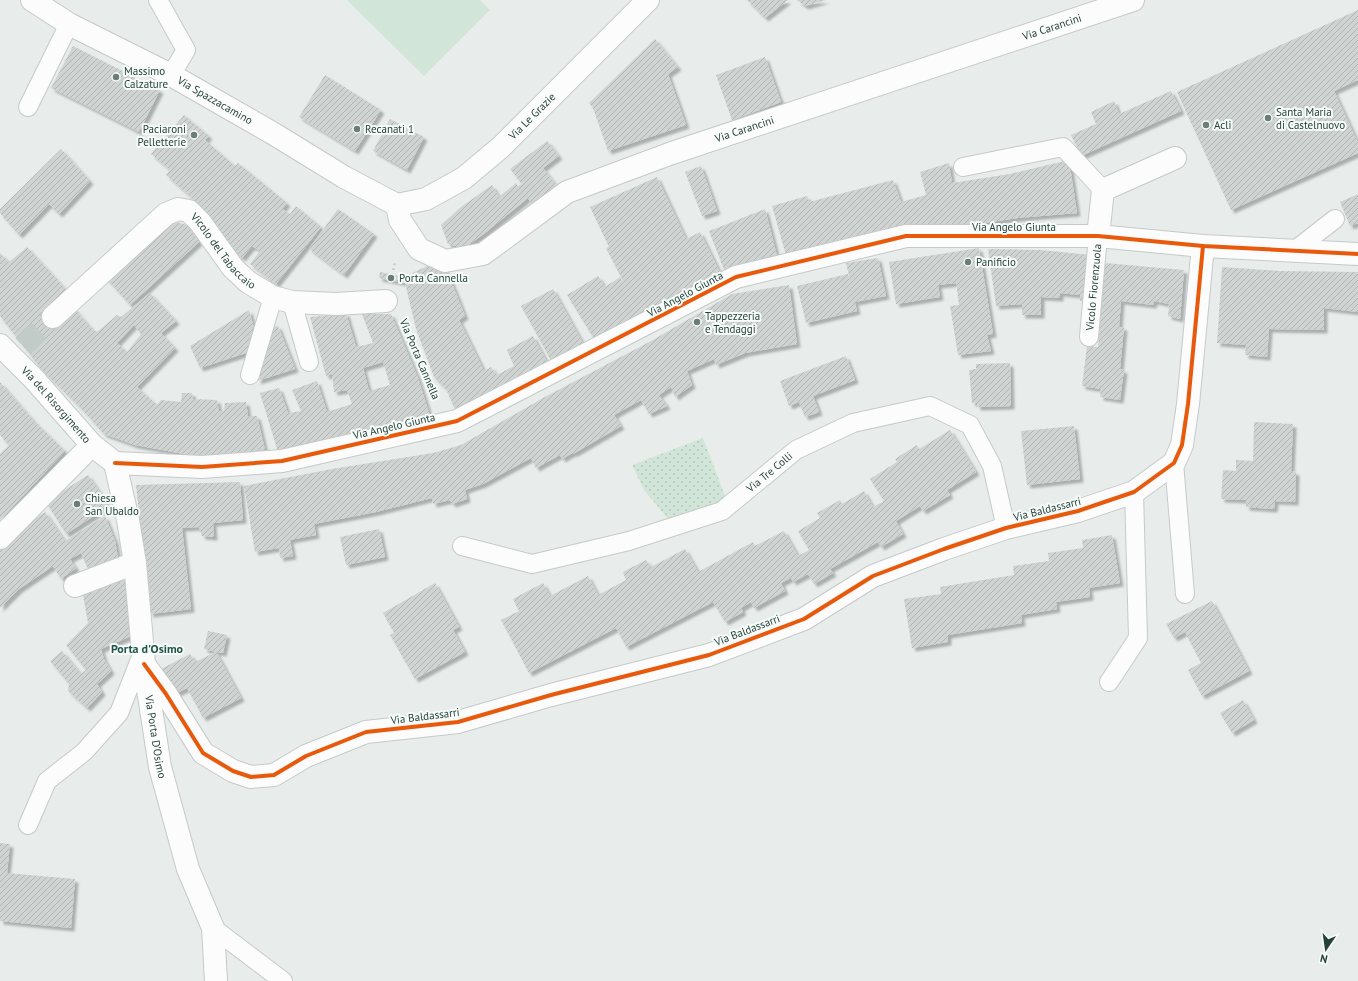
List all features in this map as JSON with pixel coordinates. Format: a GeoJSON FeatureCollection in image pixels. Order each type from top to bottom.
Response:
{"type":"FeatureCollection","features":[{"type":"Feature","properties":{"kind":"street","name":"Via Spazzacamino"},"geometry":{"type":"LineString","coordinates":[[32,0],[69,24],[171,75],[274,134],[344,177],[397,205]]}},
{"type":"Feature","properties":{"kind":"street","name":"Via Le Grazie"},"geometry":{"type":"LineString","coordinates":[[397,205],[426,199],[464,178],[501,148],[648,0]]}},
{"type":"Feature","properties":{"kind":"street","name":"Via Carancini"},"geometry":{"type":"LineString","coordinates":[[397,205],[400,220],[419,248],[445,261],[483,254],[567,192],[672,152],[1133,0]]}},
{"type":"Feature","properties":{"kind":"street"},"geometry":{"type":"LineString","coordinates":[[1098,236],[1103,190],[1175,158]]}},
{"type":"Feature","properties":{"kind":"street","name":"Vicolo del Tabaccaio"},"geometry":{"type":"LineString","coordinates":[[52,317],[166,214],[178,209],[189,211],[200,222],[233,268],[248,282],[282,299],[336,304],[386,301]]}},
{"type":"Feature","properties":{"kind":"street","name":"Via Angelo Giunta"},"geometry":{"type":"LineString","coordinates":[[115,462],[202,467],[282,462],[456,421],[736,278],[906,236],[1098,236],[1202,246],[1358,254]]}},
{"type":"Feature","properties":{"kind":"street"},"geometry":{"type":"LineString","coordinates":[[1174,463],[1182,445],[1188,404],[1202,246]]}},
{"type":"Feature","properties":{"kind":"street","name":"Via del Risorgimento"},"geometry":{"type":"LineString","coordinates":[[12,349],[92,445],[115,462]]}},
{"type":"Feature","properties":{"kind":"street"},"geometry":{"type":"LineString","coordinates":[[0,538],[92,445]]}},
{"type":"Feature","properties":{"kind":"street","name":"Via Porta D'Osimo"},"geometry":{"type":"LineString","coordinates":[[115,462],[128,520],[135,564],[143,658],[160,767],[188,869],[213,928],[216,981]]}},
{"type":"Feature","properties":{"kind":"street","name":"Via Baldassarri"},"geometry":{"type":"LineString","coordinates":[[143,658],[203,753],[232,772],[251,777],[274,775],[306,756],[366,732],[458,722],[551,695],[709,655],[804,618],[873,576],[944,549],[1006,528],[1078,511],[1134,492],[1174,463]]}},
{"type":"Feature","properties":{"kind":"street"},"geometry":{"type":"LineString","coordinates":[[75,586],[135,564]]}},
{"type":"Feature","properties":{"kind":"lane"},"geometry":{"type":"LineString","coordinates":[[158,0],[186,50],[171,75]]}},
{"type":"Feature","properties":{"kind":"lane"},"geometry":{"type":"LineString","coordinates":[[28,107],[69,24]]}},
{"type":"Feature","properties":{"kind":"lane"},"geometry":{"type":"LineString","coordinates":[[963,167],[1063,147],[1103,190]]}},
{"type":"Feature","properties":{"kind":"lane"},"geometry":{"type":"LineString","coordinates":[[1294,251],[1335,219]]}},
{"type":"Feature","properties":{"kind":"lane","name":"Vicolo Fiorenzuola"},"geometry":{"type":"LineString","coordinates":[[1089,337],[1098,236]]}},
{"type":"Feature","properties":{"kind":"lane"},"geometry":{"type":"LineString","coordinates":[[282,299],[309,362]]}},
{"type":"Feature","properties":{"kind":"lane"},"geometry":{"type":"LineString","coordinates":[[250,375],[282,299]]}},
{"type":"Feature","properties":{"kind":"lane","name":"Via Tre Colli"},"geometry":{"type":"LineString","coordinates":[[462,546],[532,564],[629,541],[722,511],[796,450],[853,423],[930,406],[970,425],[992,466],[1006,528]]}},
{"type":"Feature","properties":{"kind":"lane"},"geometry":{"type":"LineString","coordinates":[[1174,463],[1185,594]]}},
{"type":"Feature","properties":{"kind":"lane"},"geometry":{"type":"LineString","coordinates":[[1109,682],[1138,638],[1134,492]]}},
{"type":"Feature","properties":{"kind":"lane"},"geometry":{"type":"LineString","coordinates":[[28,825],[47,781],[84,752],[119,713],[143,658]]}},
{"type":"Feature","properties":{"kind":"lane"},"geometry":{"type":"LineString","coordinates":[[213,928],[283,981]]}},
{"type":"Feature","properties":{"kind":"green space"},"geometry":{"type":"Polygon","coordinates":[[[347,0],[480,0],[490,10],[424,76],[347,0]]]}},
{"type":"Feature","properties":{"kind":"green space"},"geometry":{"type":"Polygon","coordinates":[[[703,438],[727,501],[669,520],[644,490],[632,465],[703,438]]]}},
{"type":"Feature","properties":{"kind":"building"},"geometry":{"type":"Polygon","coordinates":[[[747,0],[788,0],[765,18],[747,0]]]}},
{"type":"Feature","properties":{"kind":"building"},"geometry":{"type":"Polygon","coordinates":[[[797,0],[826,0],[805,6],[797,0]]]}},
{"type":"Feature","properties":{"kind":"building","name":"Santa Maria di Castelnuovo"},"geometry":{"type":"Polygon","coordinates":[[[1358,10],[1358,80],[1334,91],[1358,143],[1358,153],[1231,210],[1177,92],[1358,10]]]}},
{"type":"Feature","properties":{"kind":"building"},"geometry":{"type":"Polygon","coordinates":[[[655,39],[678,67],[668,74],[686,125],[608,151],[593,108],[589,103],[655,39]]]}},
{"type":"Feature","properties":{"kind":"building"},"geometry":{"type":"Polygon","coordinates":[[[73,46],[160,90],[139,132],[51,88],[73,46]]]}},
{"type":"Feature","properties":{"kind":"building"},"geometry":{"type":"Polygon","coordinates":[[[765,57],[781,102],[732,120],[716,75],[765,57]]]}},
{"type":"Feature","properties":{"kind":"building"},"geometry":{"type":"Polygon","coordinates":[[[325,75],[381,110],[355,151],[299,117],[325,75]]]}},
{"type":"Feature","properties":{"kind":"building"},"geometry":{"type":"Polygon","coordinates":[[[1171,91],[1181,111],[1081,156],[1071,135],[1096,124],[1091,112],[1114,101],[1119,114],[1171,91]]]}},
{"type":"Feature","properties":{"kind":"building"},"geometry":{"type":"Polygon","coordinates":[[[184,115],[209,136],[205,140],[235,166],[238,163],[287,203],[282,209],[290,214],[296,206],[321,227],[276,284],[250,264],[260,251],[252,246],[242,258],[215,236],[196,210],[200,205],[166,175],[170,170],[151,154],[184,115]]]}},
{"type":"Feature","properties":{"kind":"building"},"geometry":{"type":"Polygon","coordinates":[[[390,119],[424,137],[407,170],[373,151],[390,119]]]}},
{"type":"Feature","properties":{"kind":"building"},"geometry":{"type":"Polygon","coordinates":[[[547,141],[559,156],[543,168],[557,186],[532,205],[528,198],[464,248],[448,244],[441,225],[461,207],[492,185],[499,197],[516,183],[518,186],[522,184],[510,169],[547,141]]]}},
{"type":"Feature","properties":{"kind":"building"},"geometry":{"type":"Polygon","coordinates":[[[61,149],[90,181],[59,214],[49,204],[19,235],[0,213],[0,209],[61,149]]]}},
{"type":"Feature","properties":{"kind":"building"},"geometry":{"type":"Polygon","coordinates":[[[1069,160],[1077,213],[1017,218],[947,229],[787,259],[772,206],[807,196],[809,202],[893,180],[901,202],[926,195],[920,172],[949,163],[952,183],[1010,174],[1069,160]]]}},
{"type":"Feature","properties":{"kind":"building"},"geometry":{"type":"Polygon","coordinates":[[[701,166],[717,211],[702,216],[685,172],[701,166]]]}},
{"type":"Feature","properties":{"kind":"building"},"geometry":{"type":"Polygon","coordinates":[[[657,177],[686,239],[700,232],[722,277],[596,342],[567,295],[598,276],[605,287],[620,277],[627,289],[606,248],[609,247],[590,207],[657,177]]]}},
{"type":"Feature","properties":{"kind":"building"},"geometry":{"type":"Polygon","coordinates":[[[1358,194],[1358,223],[1350,226],[1340,202],[1358,194]]]}},
{"type":"Feature","properties":{"kind":"building"},"geometry":{"type":"Polygon","coordinates":[[[338,209],[374,234],[344,275],[309,249],[338,209]]]}},
{"type":"Feature","properties":{"kind":"building"},"geometry":{"type":"Polygon","coordinates":[[[765,209],[778,260],[726,275],[709,231],[765,209]]]}},
{"type":"Feature","properties":{"kind":"building"},"geometry":{"type":"Polygon","coordinates":[[[177,222],[189,226],[199,242],[130,305],[104,276],[172,223],[177,222]]]}},
{"type":"Feature","properties":{"kind":"building"},"geometry":{"type":"Polygon","coordinates":[[[27,247],[72,296],[72,306],[92,329],[97,332],[117,315],[121,317],[150,293],[176,321],[161,333],[175,348],[137,387],[157,405],[161,400],[181,402],[182,393],[192,393],[193,399],[217,400],[219,411],[224,411],[225,403],[246,402],[248,416],[257,416],[266,454],[206,458],[135,445],[104,434],[79,406],[42,370],[0,316],[0,253],[9,262],[27,247]],[[134,325],[117,343],[127,352],[141,334],[134,325]]]}},
{"type":"Feature","properties":{"kind":"building"},"geometry":{"type":"Polygon","coordinates":[[[979,248],[993,334],[987,335],[991,351],[958,355],[950,306],[959,305],[956,283],[938,285],[940,297],[896,304],[889,262],[979,248]]]}},
{"type":"Feature","properties":{"kind":"building"},"geometry":{"type":"Polygon","coordinates":[[[988,249],[1041,250],[1091,255],[1086,302],[1080,301],[1080,295],[1060,293],[1060,298],[1041,297],[1041,315],[1022,315],[1022,304],[996,306],[988,249]]]}},
{"type":"Feature","properties":{"kind":"building"},"geometry":{"type":"Polygon","coordinates":[[[878,258],[886,296],[855,302],[846,263],[878,258]]]}},
{"type":"Feature","properties":{"kind":"building"},"geometry":{"type":"Polygon","coordinates":[[[440,260],[451,281],[465,316],[459,320],[484,371],[491,367],[497,375],[514,366],[507,350],[533,336],[549,366],[456,412],[446,389],[434,377],[416,329],[405,283],[379,278],[380,272],[404,277],[440,260]]]}},
{"type":"Feature","properties":{"kind":"building"},"geometry":{"type":"Polygon","coordinates":[[[1105,263],[1184,270],[1180,319],[1168,316],[1169,304],[1154,301],[1153,305],[1121,301],[1119,327],[1124,327],[1120,369],[1124,370],[1120,400],[1100,397],[1101,389],[1082,386],[1087,346],[1098,347],[1105,263]]]}},
{"type":"Feature","properties":{"kind":"building"},"geometry":{"type":"Polygon","coordinates":[[[1222,267],[1279,271],[1358,272],[1358,312],[1324,308],[1324,330],[1269,329],[1267,357],[1245,355],[1246,345],[1217,343],[1222,267]]]}},
{"type":"Feature","properties":{"kind":"building"},"geometry":{"type":"Polygon","coordinates":[[[848,274],[857,311],[806,323],[797,286],[848,274]]]}},
{"type":"Feature","properties":{"kind":"building"},"geometry":{"type":"Polygon","coordinates":[[[789,285],[797,344],[745,353],[716,365],[714,359],[687,371],[692,385],[675,397],[671,387],[659,395],[667,406],[649,414],[641,400],[614,415],[621,426],[573,454],[574,452],[562,459],[560,455],[536,468],[531,458],[483,484],[465,490],[467,499],[452,504],[450,500],[433,504],[432,498],[376,512],[314,524],[316,535],[290,540],[293,556],[280,558],[279,548],[255,552],[244,486],[332,469],[433,453],[461,445],[543,398],[651,341],[732,294],[789,285]]]}},
{"type":"Feature","properties":{"kind":"building"},"geometry":{"type":"Polygon","coordinates":[[[553,289],[585,347],[553,364],[521,306],[553,289]]]}},
{"type":"Feature","properties":{"kind":"building"},"geometry":{"type":"Polygon","coordinates":[[[249,310],[256,336],[252,351],[200,368],[190,346],[249,310]]]}},
{"type":"Feature","properties":{"kind":"building"},"geometry":{"type":"Polygon","coordinates":[[[346,313],[356,347],[373,343],[362,314],[391,314],[418,378],[430,416],[278,452],[260,393],[279,388],[288,413],[301,411],[292,390],[317,381],[327,412],[352,404],[347,390],[334,392],[332,374],[326,376],[310,317],[346,313]],[[383,362],[363,368],[369,391],[390,385],[383,362]]]}},
{"type":"Feature","properties":{"kind":"building"},"geometry":{"type":"Polygon","coordinates":[[[278,326],[295,369],[257,381],[271,327],[278,326]]]}},
{"type":"Feature","properties":{"kind":"building"},"geometry":{"type":"Polygon","coordinates":[[[846,356],[855,380],[813,396],[819,412],[805,417],[799,402],[789,406],[780,381],[846,356]]]}},
{"type":"Feature","properties":{"kind":"building"},"geometry":{"type":"Polygon","coordinates":[[[1010,363],[1011,406],[977,407],[977,402],[972,403],[969,370],[976,369],[976,364],[1010,363]]]}},
{"type":"Feature","properties":{"kind":"building"},"geometry":{"type":"Polygon","coordinates":[[[0,382],[33,420],[65,451],[0,520],[0,454],[9,445],[0,435],[0,382]]]}},
{"type":"Feature","properties":{"kind":"building"},"geometry":{"type":"Polygon","coordinates":[[[1254,422],[1293,424],[1291,471],[1296,472],[1295,502],[1275,501],[1274,509],[1246,507],[1246,500],[1221,499],[1223,470],[1236,471],[1236,460],[1253,461],[1254,422]]]}},
{"type":"Feature","properties":{"kind":"building"},"geometry":{"type":"Polygon","coordinates":[[[1074,426],[1080,479],[1027,485],[1021,431],[1074,426]]]}},
{"type":"Feature","properties":{"kind":"building"},"geometry":{"type":"Polygon","coordinates":[[[950,430],[976,472],[947,490],[950,495],[923,511],[920,506],[896,521],[903,534],[881,547],[878,542],[830,569],[833,573],[814,584],[808,574],[793,582],[791,578],[781,583],[785,591],[754,608],[751,602],[741,608],[743,612],[725,622],[713,602],[626,647],[616,628],[529,673],[501,620],[519,611],[513,599],[543,583],[550,596],[588,576],[598,595],[626,580],[623,572],[646,560],[651,567],[685,549],[698,572],[753,542],[755,546],[784,531],[798,556],[809,550],[798,531],[820,518],[817,513],[840,500],[842,504],[864,491],[873,507],[884,501],[870,479],[897,462],[895,459],[917,445],[919,449],[950,430]]]}},
{"type":"Feature","properties":{"kind":"building","name":"Chiesa San Ubaldo"},"geometry":{"type":"Polygon","coordinates":[[[88,475],[109,506],[66,534],[46,502],[88,475]]]}},
{"type":"Feature","properties":{"kind":"building"},"geometry":{"type":"Polygon","coordinates":[[[240,482],[243,520],[213,523],[214,537],[202,536],[199,527],[182,528],[191,609],[150,614],[136,485],[240,482]]]}},
{"type":"Feature","properties":{"kind":"building"},"geometry":{"type":"Polygon","coordinates":[[[45,512],[65,541],[105,516],[115,541],[119,563],[91,576],[81,553],[70,559],[76,568],[61,579],[53,566],[19,589],[0,608],[0,550],[25,526],[45,512]]]}},
{"type":"Feature","properties":{"kind":"building"},"geometry":{"type":"Polygon","coordinates":[[[379,529],[385,557],[346,565],[340,537],[379,529]]]}},
{"type":"Feature","properties":{"kind":"building"},"geometry":{"type":"Polygon","coordinates":[[[1112,535],[1120,583],[1089,588],[1090,597],[1056,602],[1057,609],[1021,615],[1022,623],[948,635],[948,642],[912,648],[904,599],[941,594],[940,587],[1014,575],[1013,566],[1049,561],[1048,553],[1083,548],[1082,540],[1112,535]]]}},
{"type":"Feature","properties":{"kind":"building"},"geometry":{"type":"Polygon","coordinates":[[[123,574],[135,629],[131,636],[101,649],[104,659],[111,671],[97,684],[102,692],[87,708],[68,691],[69,684],[50,661],[62,651],[81,674],[86,670],[66,645],[88,623],[82,590],[123,574]]]}},
{"type":"Feature","properties":{"kind":"building"},"geometry":{"type":"Polygon","coordinates":[[[435,583],[459,627],[453,630],[465,652],[415,679],[390,635],[394,633],[383,613],[435,583]]]}},
{"type":"Feature","properties":{"kind":"building"},"geometry":{"type":"Polygon","coordinates":[[[1212,601],[1249,671],[1202,696],[1188,670],[1201,663],[1185,632],[1174,638],[1166,624],[1212,601]]]}},
{"type":"Feature","properties":{"kind":"building"},"geometry":{"type":"Polygon","coordinates":[[[208,631],[227,635],[223,653],[204,649],[208,631]]]}},
{"type":"Feature","properties":{"kind":"building"},"geometry":{"type":"Polygon","coordinates":[[[216,652],[241,698],[203,718],[187,688],[175,694],[161,669],[190,654],[195,662],[216,652]]]}},
{"type":"Feature","properties":{"kind":"building"},"geometry":{"type":"Polygon","coordinates":[[[1243,700],[1254,720],[1232,733],[1220,713],[1243,700]]]}},
{"type":"Feature","properties":{"kind":"building"},"geometry":{"type":"Polygon","coordinates":[[[0,843],[10,844],[7,873],[75,879],[71,928],[0,921],[0,843]]]}},
{"type":"Feature","properties":{"kind":"tunnel"},"geometry":{"type":"LineString","coordinates":[[23,346],[53,317]]}},
{"type":"Feature","properties":{"kind":"cycle path"},"geometry":{"type":"LineString","coordinates":[[115,463],[202,467],[282,461],[457,421],[736,277],[906,236],[1098,236],[1203,246],[1358,254]]}},
{"type":"Feature","properties":{"kind":"cycle path"},"geometry":{"type":"LineString","coordinates":[[144,664],[166,694],[203,753],[233,771],[251,777],[274,775],[306,756],[366,732],[458,722],[551,695],[709,655],[804,619],[873,576],[944,549],[1006,528],[1078,511],[1134,492],[1174,463],[1182,445],[1188,404],[1203,246]]}},
{"type":"Feature","properties":{"kind":"place","name":"Massimo Calzature"},"geometry":{"type":"Point","coordinates":[116,77]}},
{"type":"Feature","properties":{"kind":"place","name":"Santa Maria di Castelnuovo"},"geometry":{"type":"Point","coordinates":[1268,118]}},
{"type":"Feature","properties":{"kind":"place","name":"Acli"},"geometry":{"type":"Point","coordinates":[1206,125]}},
{"type":"Feature","properties":{"kind":"place","name":"Recanati 1"},"geometry":{"type":"Point","coordinates":[357,129]}},
{"type":"Feature","properties":{"kind":"place","name":"Paciaroni Pelletterie"},"geometry":{"type":"Point","coordinates":[194,135]}},
{"type":"Feature","properties":{"kind":"place","name":"Panificio"},"geometry":{"type":"Point","coordinates":[968,262]}},
{"type":"Feature","properties":{"kind":"place","name":"Porta Cannella"},"geometry":{"type":"Point","coordinates":[391,278]}},
{"type":"Feature","properties":{"kind":"place","name":"Tappezzeria e Tendaggi"},"geometry":{"type":"Point","coordinates":[697,322]}},
{"type":"Feature","properties":{"kind":"place","name":"Chiesa San Ubaldo"},"geometry":{"type":"Point","coordinates":[77,504]}},
{"type":"Feature","properties":{"kind":"district","name":"Porta d'Osimo"},"geometry":{"type":"Point","coordinates":[147,648]}}]}
